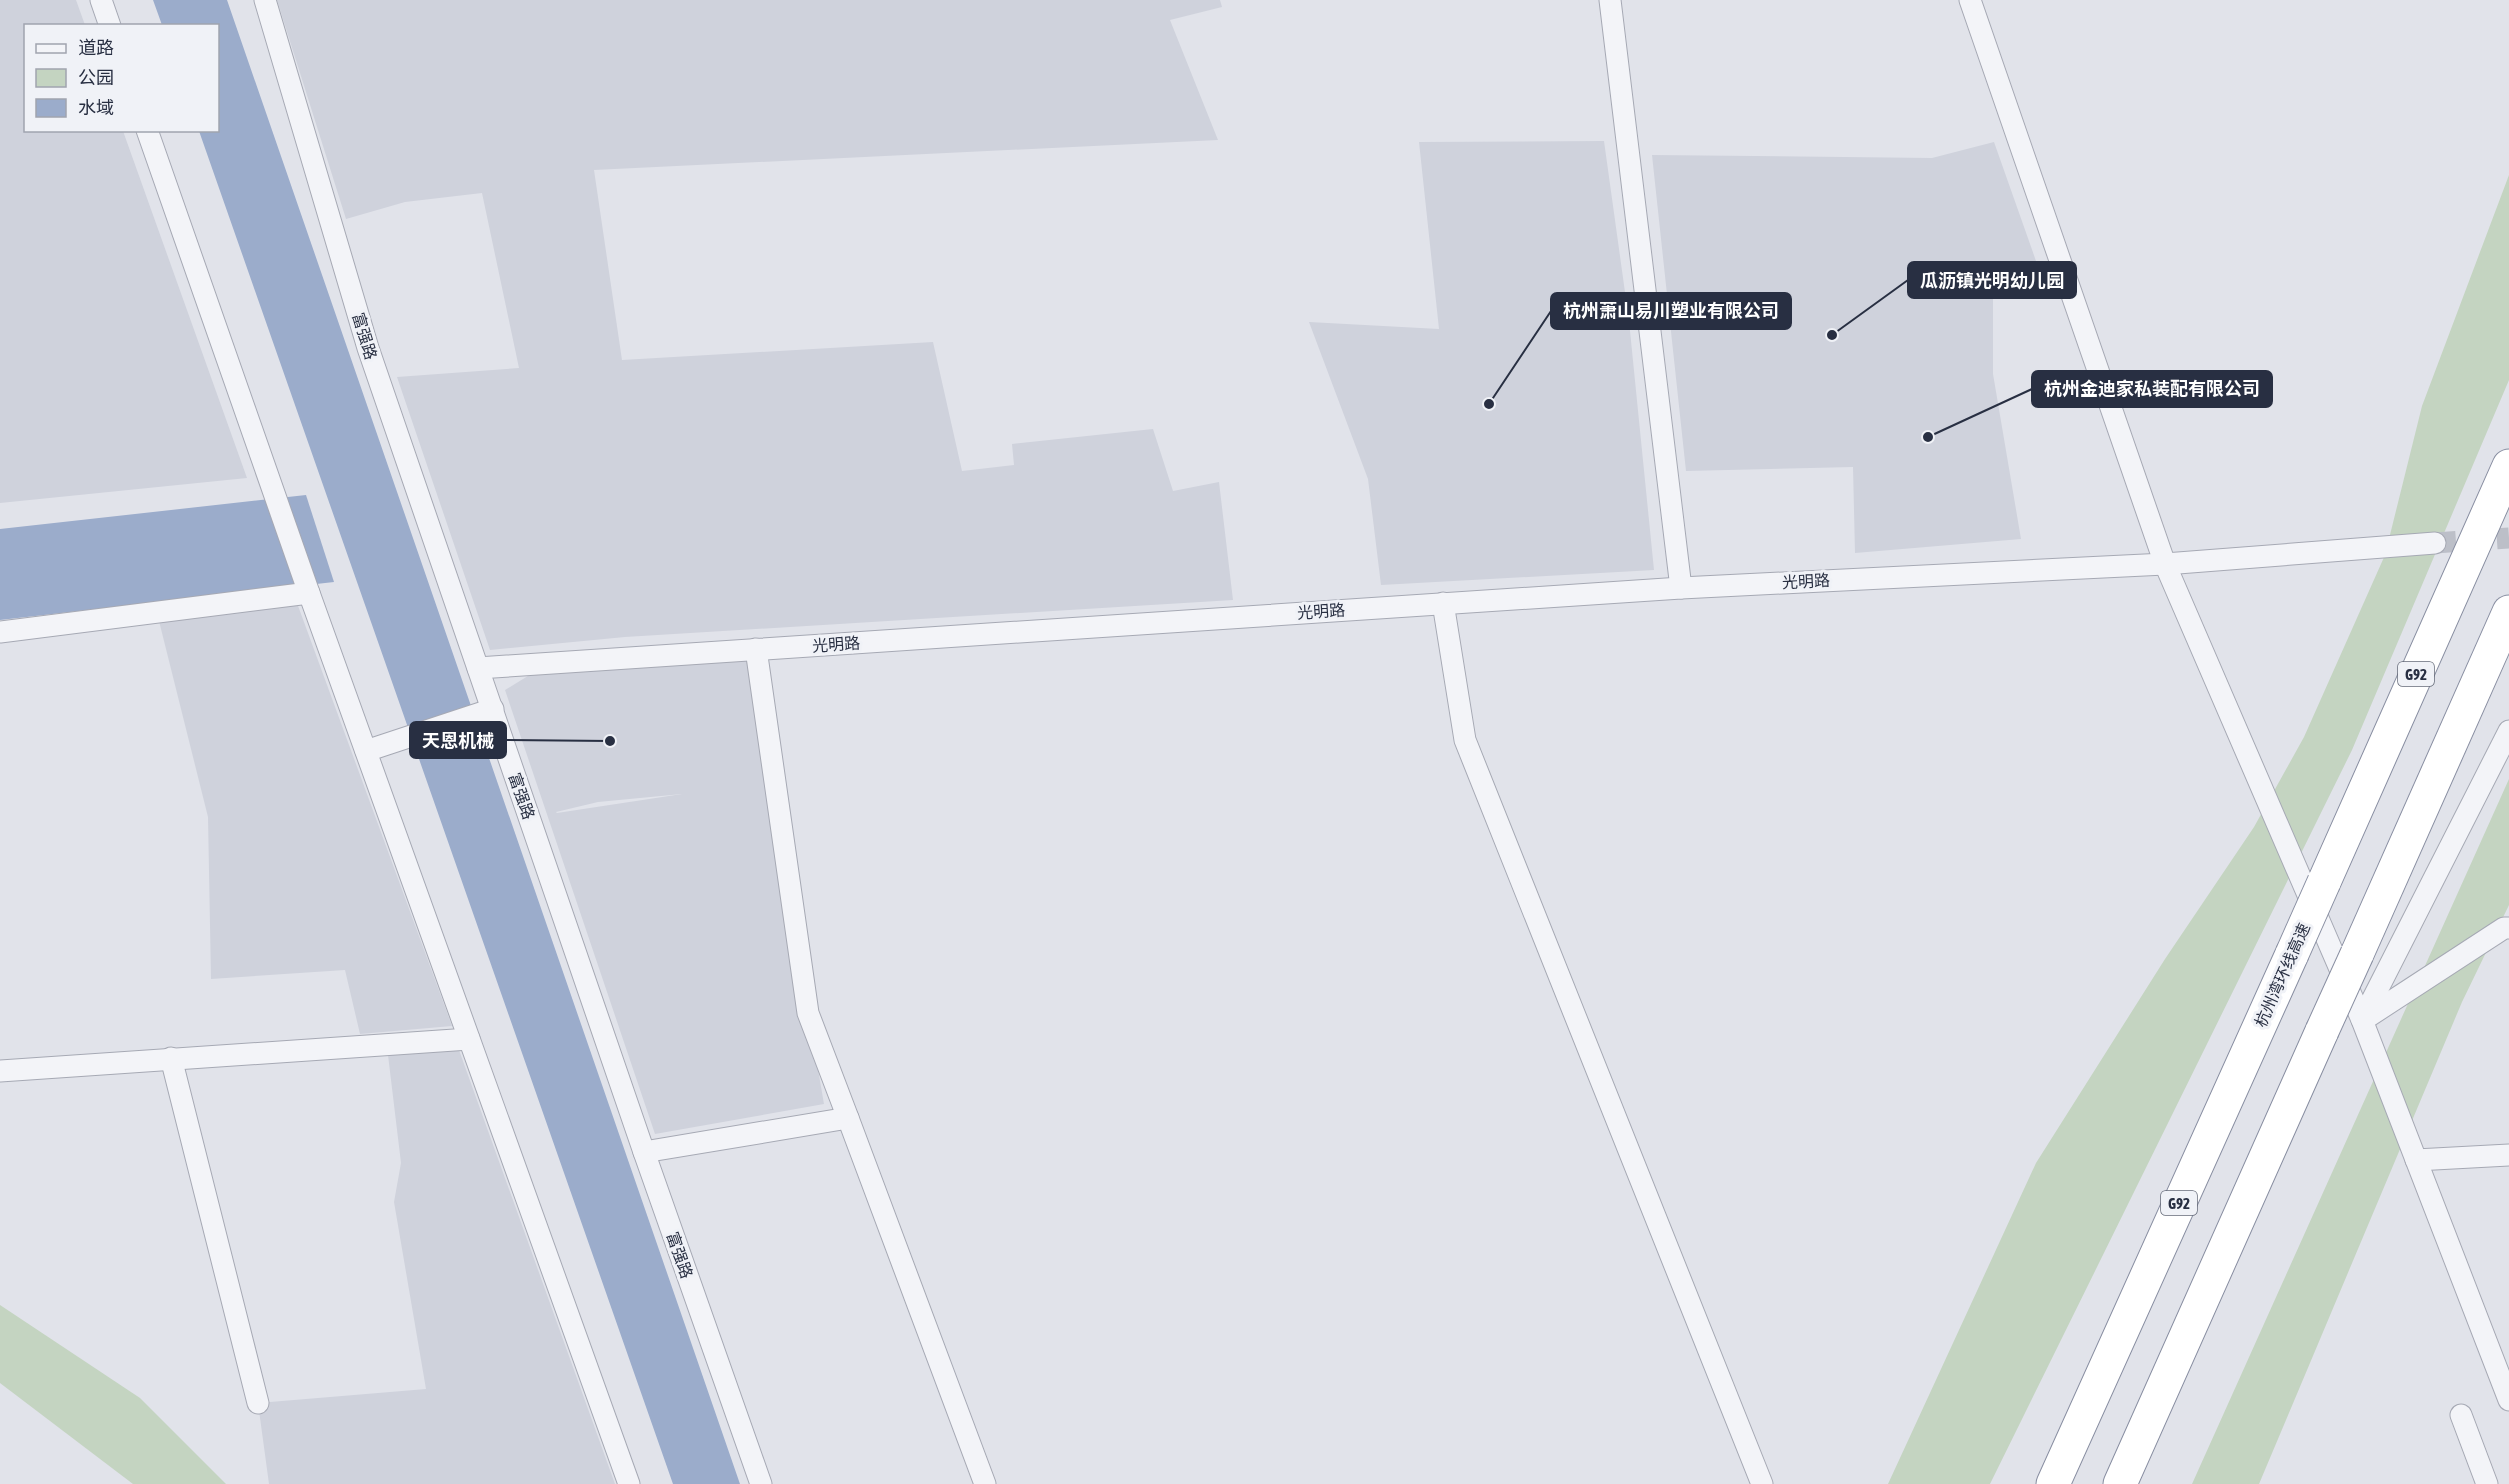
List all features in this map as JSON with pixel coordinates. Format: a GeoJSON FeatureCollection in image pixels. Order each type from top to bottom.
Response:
{"type":"FeatureCollection","features":[{"type":"Feature","properties":{"kind":"highway","name":"杭州湾环线高速"},"geometry":{"type":"LineString","coordinates":[[2053,1484],[2509,466]]}},
{"type":"Feature","properties":{"kind":"highway"},"geometry":{"type":"LineString","coordinates":[[2120,1484],[2509,612]]}},
{"type":"Feature","properties":{"kind":"highway"},"geometry":{"type":"LineString","coordinates":[[2048,1484],[2067,1452]]}},
{"type":"Feature","properties":{"kind":"street"},"geometry":{"type":"LineString","coordinates":[[100,0],[109,24]]}},
{"type":"Feature","properties":{"kind":"street","name":"富强路"},"geometry":{"type":"LineString","coordinates":[[265,0],[368,348],[478,668],[487,711],[760,1484]]}},
{"type":"Feature","properties":{"kind":"street"},"geometry":{"type":"LineString","coordinates":[[1610,0],[1681,588]]}},
{"type":"Feature","properties":{"kind":"street"},"geometry":{"type":"LineString","coordinates":[[1970,0],[2165,564],[2362,1020],[2509,1400]]}},
{"type":"Feature","properties":{"kind":"street"},"geometry":{"type":"LineString","coordinates":[[148,132],[308,591],[629,1484]]}},
{"type":"Feature","properties":{"kind":"street","name":"光明路"},"geometry":{"type":"LineString","coordinates":[[478,668],[1681,588],[2165,564],[2435,543]]}},
{"type":"Feature","properties":{"kind":"street"},"geometry":{"type":"LineString","coordinates":[[0,632],[308,591]]}},
{"type":"Feature","properties":{"kind":"street"},"geometry":{"type":"LineString","coordinates":[[1443,603],[1465,740],[1762,1484]]}},
{"type":"Feature","properties":{"kind":"street"},"geometry":{"type":"LineString","coordinates":[[756,649],[808,1013],[985,1484]]}},
{"type":"Feature","properties":{"kind":"street"},"geometry":{"type":"LineString","coordinates":[[366,751],[487,711]]}},
{"type":"Feature","properties":{"kind":"street"},"geometry":{"type":"LineString","coordinates":[[2362,1020],[2509,731]]}},
{"type":"Feature","properties":{"kind":"street"},"geometry":{"type":"LineString","coordinates":[[2362,1020],[2504,928],[2509,928]]}},
{"type":"Feature","properties":{"kind":"street"},"geometry":{"type":"LineString","coordinates":[[0,1071],[469,1038]]}},
{"type":"Feature","properties":{"kind":"street"},"geometry":{"type":"LineString","coordinates":[[171,1058],[258,1403]]}},
{"type":"Feature","properties":{"kind":"street"},"geometry":{"type":"LineString","coordinates":[[644,1152],[848,1118]]}},
{"type":"Feature","properties":{"kind":"street"},"geometry":{"type":"LineString","coordinates":[[2416,1160],[2509,1155]]}},
{"type":"Feature","properties":{"kind":"street"},"geometry":{"type":"LineString","coordinates":[[2461,1415],[2487,1484]]}},
{"type":"Feature","properties":{"kind":"shaded area"},"geometry":{"type":"Polygon","coordinates":[[[0,0],[76,0],[85,24],[24,24],[24,132],[123,132],[247,478],[0,503],[0,0]]]}},
{"type":"Feature","properties":{"kind":"shaded area"},"geometry":{"type":"Polygon","coordinates":[[[277,0],[1220,0],[1222,7],[1170,20],[1218,140],[594,170],[622,360],[933,342],[962,471],[1014,465],[1012,444],[1153,429],[1173,491],[1219,482],[1233,600],[625,637],[490,650],[397,377],[519,368],[482,193],[405,202],[346,219],[277,0]]]}},
{"type":"Feature","properties":{"kind":"shaded area"},"geometry":{"type":"Polygon","coordinates":[[[1604,141],[1629,321],[1654,570],[1381,585],[1368,479],[1309,322],[1439,329],[1419,142],[1604,141]]]}},
{"type":"Feature","properties":{"kind":"shaded area"},"geometry":{"type":"Polygon","coordinates":[[[1994,142],[2042,278],[1993,296],[1993,374],[2021,539],[1855,553],[1853,467],[1686,471],[1652,155],[1932,158],[1994,142]]]}},
{"type":"Feature","properties":{"kind":"shaded area"},"geometry":{"type":"Polygon","coordinates":[[[297,603],[452,1026],[360,1034],[345,970],[211,979],[208,817],[159,621],[297,603]]]}},
{"type":"Feature","properties":{"kind":"shaded area"},"geometry":{"type":"Polygon","coordinates":[[[756,649],[771,798],[824,1104],[655,1134],[505,690],[549,663],[756,649]],[[682,794],[598,802],[557,813],[682,794]]]}},
{"type":"Feature","properties":{"kind":"shaded area"},"geometry":{"type":"Polygon","coordinates":[[[459,1050],[615,1484],[269,1484],[258,1403],[426,1389],[394,1202],[401,1163],[388,1055],[459,1050]]]}},
{"type":"Feature","properties":{"kind":"green space"},"geometry":{"type":"Polygon","coordinates":[[[2509,175],[2509,380],[2352,750],[1990,1484],[1888,1484],[2036,1163],[2165,959],[2254,827],[2304,737],[2385,555],[2422,406],[2509,175]]]}},
{"type":"Feature","properties":{"kind":"green space"},"geometry":{"type":"Polygon","coordinates":[[[2509,779],[2509,905],[2462,1002],[2259,1484],[2192,1484],[2509,779]]]}},
{"type":"Feature","properties":{"kind":"green space"},"geometry":{"type":"Polygon","coordinates":[[[0,1305],[140,1398],[226,1484],[133,1484],[0,1383],[0,1305]]]}},
{"type":"Feature","properties":{"kind":"water"},"geometry":{"type":"Polygon","coordinates":[[[153,0],[227,0],[740,1484],[673,1484],[199,132],[219,132],[219,24],[162,24],[153,0]]]}},
{"type":"Feature","properties":{"kind":"water"},"geometry":{"type":"Polygon","coordinates":[[[306,495],[334,582],[0,620],[0,529],[306,495]]]}},
{"type":"Feature","properties":{"kind":"tunnel"},"geometry":{"type":"LineString","coordinates":[[2435,543],[2509,538]]}},
{"type":"Feature","properties":{"kind":"place","name":"瓜沥镇光明幼儿园"},"geometry":{"type":"Point","coordinates":[1832,335]}},
{"type":"Feature","properties":{"kind":"place","name":"杭州萧山易川塑业有限公司"},"geometry":{"type":"Point","coordinates":[1489,404]}},
{"type":"Feature","properties":{"kind":"place","name":"杭州金迪家私装配有限公司"},"geometry":{"type":"Point","coordinates":[1928,437]}},
{"type":"Feature","properties":{"kind":"place","name":"天恩机械"},"geometry":{"type":"Point","coordinates":[610,741]}}]}
